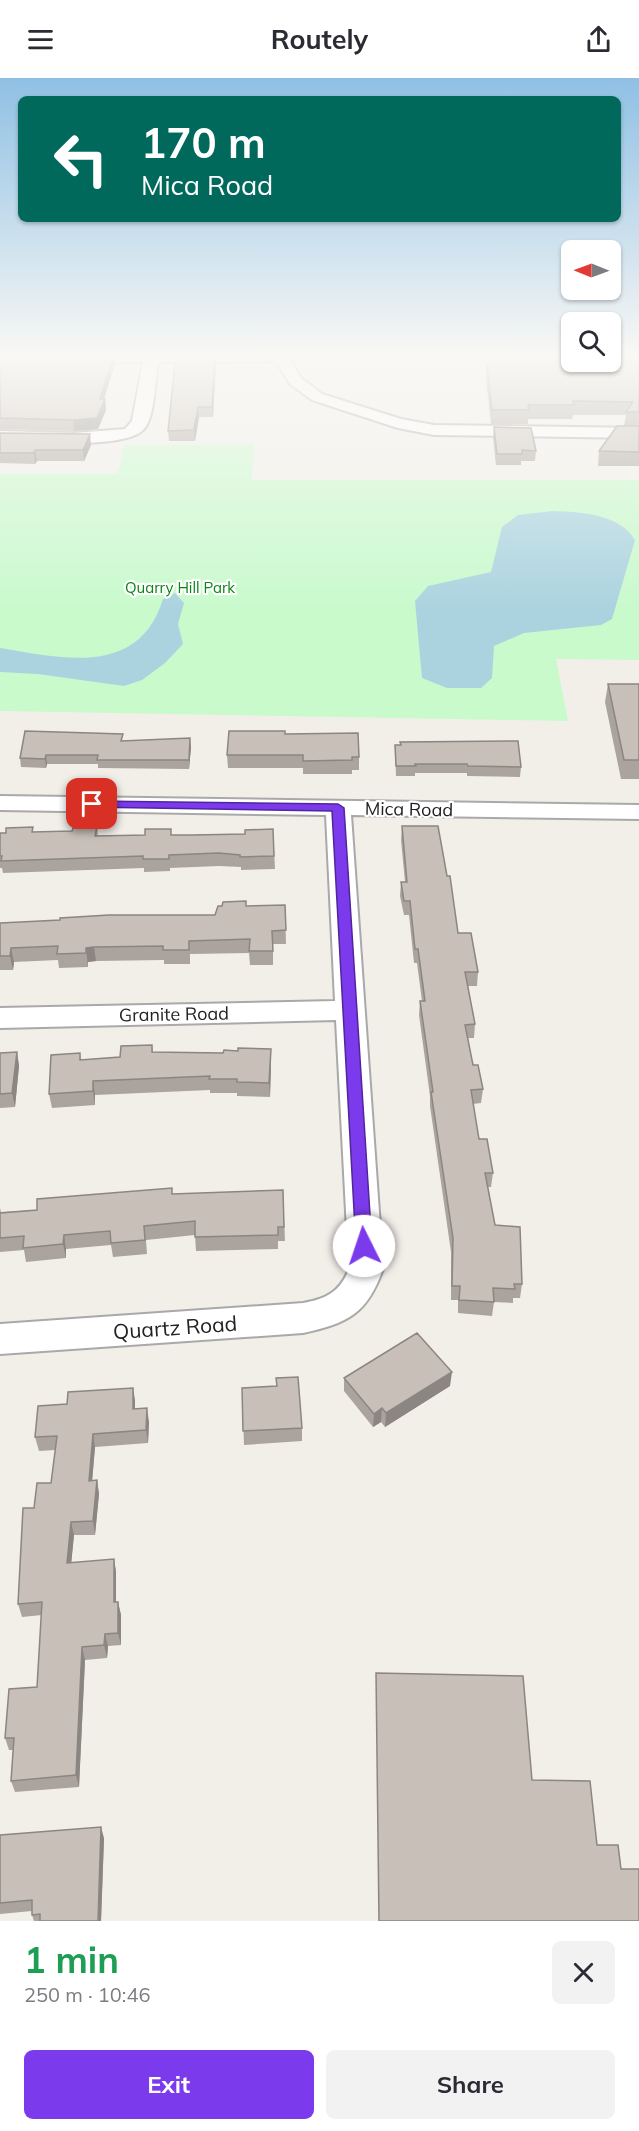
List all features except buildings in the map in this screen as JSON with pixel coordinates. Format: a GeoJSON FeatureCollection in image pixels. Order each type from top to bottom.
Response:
{"type":"FeatureCollection","features":[{"type":"Feature","properties":{"kind":"street","name":"Mica Road"},"geometry":{"type":"LineString","coordinates":[[0,803],[639,812]]}},
{"type":"Feature","properties":{"kind":"street"},"geometry":{"type":"LineString","coordinates":[[338,808],[348,1010]]}},
{"type":"Feature","properties":{"kind":"street","name":"Granite Road"},"geometry":{"type":"LineString","coordinates":[[0,1018],[348,1010]]}},
{"type":"Feature","properties":{"kind":"street","name":"Quartz Road"},"geometry":{"type":"LineString","coordinates":[[0,1339],[303,1318],[327,1313],[347,1304],[361,1286],[366,1269],[348,1010]]}},
{"type":"Feature","properties":{"kind":"green space","name":"Quarry Hill Park"},"geometry":{"type":"Polygon","coordinates":[[[254,444],[252,480],[639,480],[639,660],[556,659],[568,721],[0,711],[0,474],[118,474],[124,445],[254,444]]]}},
{"type":"Feature","properties":{"kind":"water"},"geometry":{"type":"Polygon","coordinates":[[[553,511],[599,516],[620,525],[635,540],[612,619],[601,625],[524,633],[494,646],[492,678],[481,688],[447,688],[422,678],[415,601],[428,586],[491,572],[502,527],[518,515],[553,511]]]}},
{"type":"Feature","properties":{"kind":"water"},"geometry":{"type":"Polygon","coordinates":[[[175,593],[184,603],[178,624],[183,644],[165,663],[142,680],[124,686],[38,674],[0,672],[0,648],[72,658],[95,657],[117,652],[136,641],[152,624],[163,599],[175,593]]]}},
{"type":"Feature","properties":{"kind":"route"},"geometry":{"type":"LineString","coordinates":[[92,804],[338,808],[348,1010],[364,1246]]}}]}
